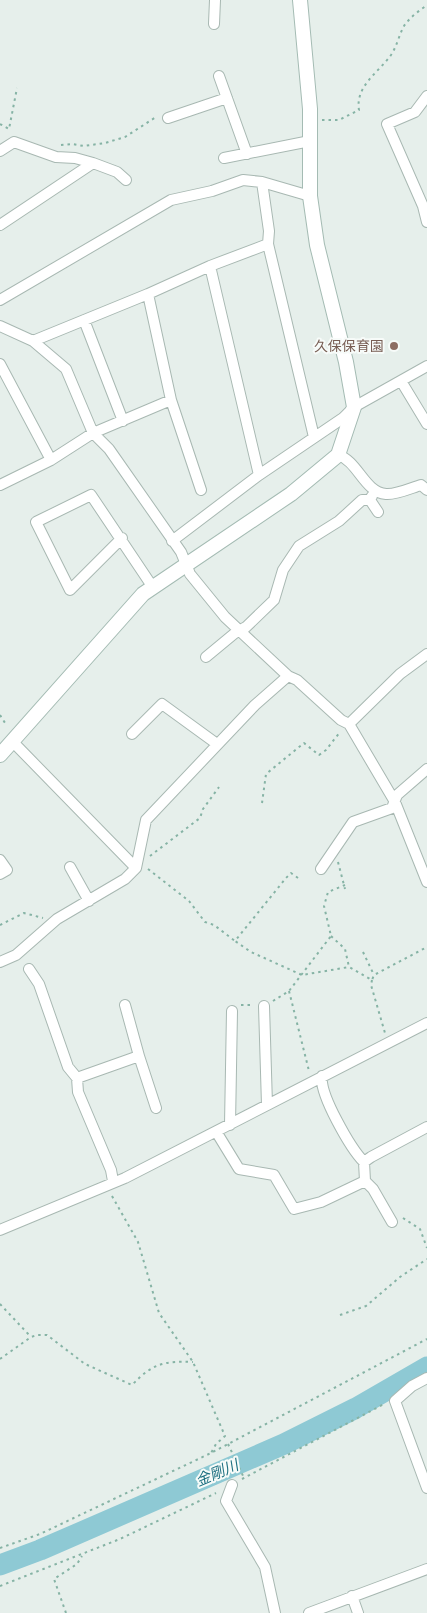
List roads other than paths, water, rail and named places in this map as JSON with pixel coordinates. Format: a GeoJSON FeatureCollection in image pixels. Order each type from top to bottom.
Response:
{"type":"FeatureCollection","features":[{"type":"Feature","properties":{"kind":"street"},"geometry":{"type":"LineString","coordinates":[[214,24],[215,0]]}},
{"type":"Feature","properties":{"kind":"street"},"geometry":{"type":"LineString","coordinates":[[0,755],[142,594],[291,494],[338,455],[354,407],[346,362],[317,245],[310,196],[310,121],[306,49],[300,0]]}},
{"type":"Feature","properties":{"kind":"street"},"geometry":{"type":"LineString","coordinates":[[219,76],[247,154]]}},
{"type":"Feature","properties":{"kind":"street"},"geometry":{"type":"LineString","coordinates":[[427,96],[415,112],[387,124],[423,206],[427,222]]}},
{"type":"Feature","properties":{"kind":"street"},"geometry":{"type":"LineString","coordinates":[[168,118],[227,98]]}},
{"type":"Feature","properties":{"kind":"street"},"geometry":{"type":"LineString","coordinates":[[224,158],[310,141]]}},
{"type":"Feature","properties":{"kind":"street"},"geometry":{"type":"LineString","coordinates":[[0,151],[14,142],[56,157],[75,158],[93,163],[117,172],[126,180]]}},
{"type":"Feature","properties":{"kind":"street"},"geometry":{"type":"LineString","coordinates":[[0,225],[93,163]]}},
{"type":"Feature","properties":{"kind":"street"},"geometry":{"type":"LineString","coordinates":[[0,300],[171,200],[212,191],[243,180],[262,182],[310,196]]}},
{"type":"Feature","properties":{"kind":"street"},"geometry":{"type":"LineString","coordinates":[[262,182],[269,231],[268,244],[314,437]]}},
{"type":"Feature","properties":{"kind":"street"},"geometry":{"type":"LineString","coordinates":[[33,341],[148,294],[210,266],[268,244]]}},
{"type":"Feature","properties":{"kind":"street"},"geometry":{"type":"LineString","coordinates":[[210,266],[259,475]]}},
{"type":"Feature","properties":{"kind":"street"},"geometry":{"type":"LineString","coordinates":[[148,294],[171,400],[201,490]]}},
{"type":"Feature","properties":{"kind":"street"},"geometry":{"type":"LineString","coordinates":[[84,320],[123,421]]}},
{"type":"Feature","properties":{"kind":"street"},"geometry":{"type":"LineString","coordinates":[[0,326],[33,341],[66,369],[93,433],[109,449],[181,552],[190,574],[219,610],[288,676],[297,680],[341,720],[349,724],[395,802],[427,882]]}},
{"type":"Feature","properties":{"kind":"street"},"geometry":{"type":"LineString","coordinates":[[0,364],[51,460]]}},
{"type":"Feature","properties":{"kind":"street"},"geometry":{"type":"LineString","coordinates":[[172,541],[259,475],[343,418],[354,407],[427,366]]}},
{"type":"Feature","properties":{"kind":"street"},"geometry":{"type":"LineString","coordinates":[[401,381],[427,424]]}},
{"type":"Feature","properties":{"kind":"street"},"geometry":{"type":"LineString","coordinates":[[0,485],[51,460],[93,433],[171,400]]}},
{"type":"Feature","properties":{"kind":"street"},"geometry":{"type":"LineString","coordinates":[[338,455],[347,458],[374,490],[386,494],[421,485],[427,490]]}},
{"type":"Feature","properties":{"kind":"street"},"geometry":{"type":"LineString","coordinates":[[370,500],[374,490]]}},
{"type":"Feature","properties":{"kind":"street"},"geometry":{"type":"LineString","coordinates":[[122,538],[70,590],[36,522],[91,495],[122,538],[152,586]]}},
{"type":"Feature","properties":{"kind":"street"},"geometry":{"type":"LineString","coordinates":[[206,657],[239,630],[246,627],[274,600],[282,570],[299,546],[339,521],[362,500],[370,500]]}},
{"type":"Feature","properties":{"kind":"street"},"geometry":{"type":"LineString","coordinates":[[370,500],[378,512]]}},
{"type":"Feature","properties":{"kind":"street"},"geometry":{"type":"LineString","coordinates":[[349,724],[400,674],[427,654]]}},
{"type":"Feature","properties":{"kind":"street"},"geometry":{"type":"LineString","coordinates":[[0,962],[16,955],[57,919],[125,879],[136,868],[146,820],[217,744],[288,676]]}},
{"type":"Feature","properties":{"kind":"street"},"geometry":{"type":"LineString","coordinates":[[132,734],[162,704],[217,744]]}},
{"type":"Feature","properties":{"kind":"street"},"geometry":{"type":"LineString","coordinates":[[13,742],[72,799],[136,868]]}},
{"type":"Feature","properties":{"kind":"street"},"geometry":{"type":"LineString","coordinates":[[320,870],[353,822],[392,808],[397,795],[427,769]]}},
{"type":"Feature","properties":{"kind":"street"},"geometry":{"type":"LineString","coordinates":[[0,860],[6,870],[0,874]]}},
{"type":"Feature","properties":{"kind":"street"},"geometry":{"type":"LineString","coordinates":[[70,867],[89,901]]}},
{"type":"Feature","properties":{"kind":"street"},"geometry":{"type":"LineString","coordinates":[[29,969],[39,984],[68,1067],[77,1078],[78,1092],[113,1181]]}},
{"type":"Feature","properties":{"kind":"street"},"geometry":{"type":"LineString","coordinates":[[126,1005],[156,1108]]}},
{"type":"Feature","properties":{"kind":"street"},"geometry":{"type":"LineString","coordinates":[[264,1006],[267,1105]]}},
{"type":"Feature","properties":{"kind":"street"},"geometry":{"type":"LineString","coordinates":[[230,1125],[232,1011]]}},
{"type":"Feature","properties":{"kind":"street"},"geometry":{"type":"LineString","coordinates":[[0,1230],[113,1181],[126,1178],[427,1023]]}},
{"type":"Feature","properties":{"kind":"street"},"geometry":{"type":"LineString","coordinates":[[77,1078],[140,1056]]}},
{"type":"Feature","properties":{"kind":"street"},"geometry":{"type":"LineString","coordinates":[[322,1076],[321,1084],[338,1122],[358,1157],[364,1162],[365,1181],[373,1189],[390,1219]]}},
{"type":"Feature","properties":{"kind":"street"},"geometry":{"type":"LineString","coordinates":[[364,1162],[427,1127]]}},
{"type":"Feature","properties":{"kind":"street"},"geometry":{"type":"LineString","coordinates":[[217,1132],[239,1169],[274,1175],[294,1209],[322,1202],[365,1181]]}},
{"type":"Feature","properties":{"kind":"street"},"geometry":{"type":"LineString","coordinates":[[427,1378],[412,1386],[395,1401],[427,1488]]}},
{"type":"Feature","properties":{"kind":"street"},"geometry":{"type":"LineString","coordinates":[[232,1485],[226,1501],[265,1567],[275,1613]]}},
{"type":"Feature","properties":{"kind":"street"},"geometry":{"type":"LineString","coordinates":[[309,1613],[427,1569]]}},
{"type":"Feature","properties":{"kind":"street"},"geometry":{"type":"LineString","coordinates":[[352,1596],[358,1613]]}},
{"type":"Feature","properties":{"kind":"waterway","name":"金剛川"},"geometry":{"type":"LineString","coordinates":[[0,1565],[40,1550],[284,1444],[356,1408],[427,1367]]}},
{"type":"Feature","properties":{"kind":"place","name":"久保保育園"},"geometry":{"type":"Point","coordinates":[394,346]}}]}
